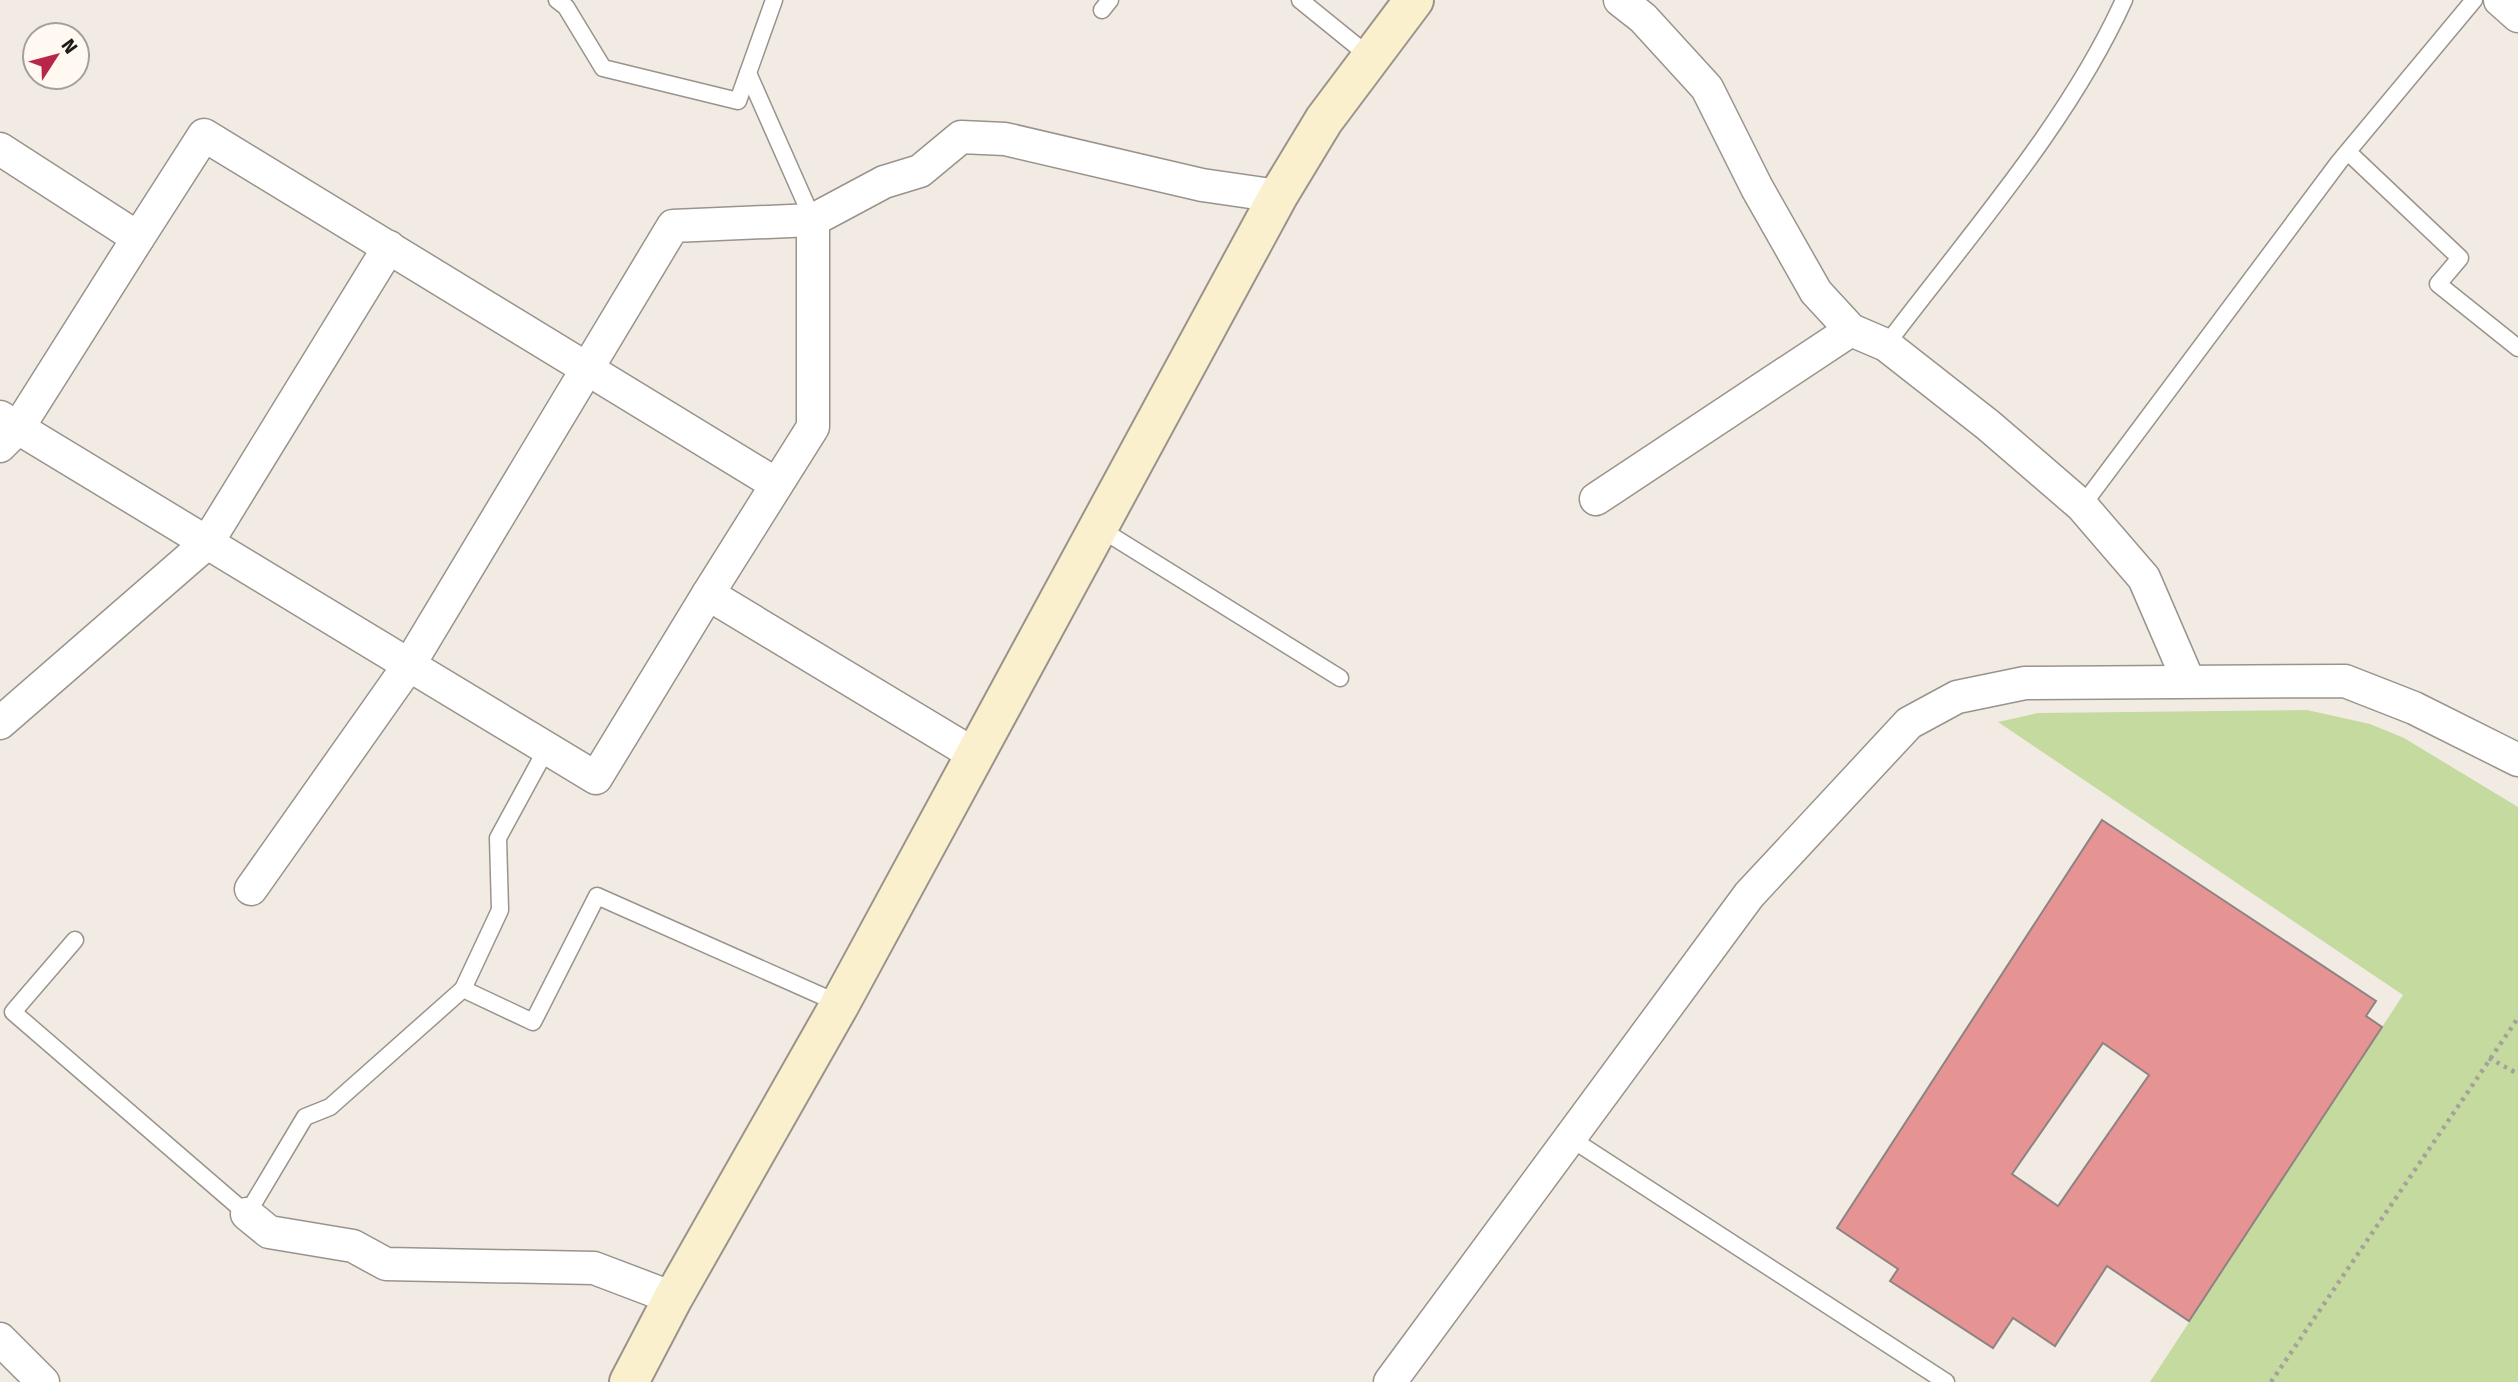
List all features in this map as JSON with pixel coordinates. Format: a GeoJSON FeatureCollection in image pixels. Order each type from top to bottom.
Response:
{"type":"FeatureCollection","features":[{"type":"Feature","properties":{"kind":"street"},"geometry":{"type":"LineString","coordinates":[[629,1382],[673,1298],[840,1004],[1278,195],[1324,120],[1369,56],[1414,0]]}},
{"type":"Feature","properties":{"kind":"street"},"geometry":{"type":"LineString","coordinates":[[1619,0],[1643,19],[1707,88],[1756,188],[1816,292],[1852,330],[1886,345],[1988,425],[2082,506],[2144,578],[2188,680]]}},
{"type":"Feature","properties":{"kind":"street"},"geometry":{"type":"LineString","coordinates":[[2500,0],[2518,16]]}},
{"type":"Feature","properties":{"kind":"street"},"geometry":{"type":"LineString","coordinates":[[776,484],[204,135],[138,238],[6,430],[207,543],[596,778],[813,427],[813,219]]}},
{"type":"Feature","properties":{"kind":"street"},"geometry":{"type":"LineString","coordinates":[[251,889],[409,666],[585,368],[673,226],[813,219],[884,182],[920,171],[961,137],[1005,139],[1202,185],[1278,195]]}},
{"type":"Feature","properties":{"kind":"street"},"geometry":{"type":"LineString","coordinates":[[0,149],[138,238]]}},
{"type":"Feature","properties":{"kind":"street"},"geometry":{"type":"LineString","coordinates":[[0,723],[207,543],[389,247]]}},
{"type":"Feature","properties":{"kind":"street"},"geometry":{"type":"LineString","coordinates":[[1596,499],[1852,330]]}},
{"type":"Feature","properties":{"kind":"street"},"geometry":{"type":"LineString","coordinates":[[708,594],[975,755]]}},
{"type":"Feature","properties":{"kind":"street"},"geometry":{"type":"LineString","coordinates":[[1390,1382],[1749,895],[1909,723],[1957,697],[2025,683],[2345,681],[2414,708],[2518,761]]}},
{"type":"Feature","properties":{"kind":"street"},"geometry":{"type":"LineString","coordinates":[[247,1214],[269,1232],[353,1246],[386,1264],[594,1268],[673,1298]]}},
{"type":"Feature","properties":{"kind":"street"},"geometry":{"type":"LineString","coordinates":[[0,1339],[43,1382]]}},
{"type":"Feature","properties":{"kind":"lane"},"geometry":{"type":"LineString","coordinates":[[556,0],[566,7],[603,68],[738,101],[774,0]]}},
{"type":"Feature","properties":{"kind":"lane"},"geometry":{"type":"LineString","coordinates":[[1300,0],[1369,56]]}},
{"type":"Feature","properties":{"kind":"lane"},"geometry":{"type":"LineString","coordinates":[[1886,345],[2068,104],[2101,52],[2124,0]]}},
{"type":"Feature","properties":{"kind":"lane"},"geometry":{"type":"LineString","coordinates":[[2082,506],[2348,152],[2474,0]]}},
{"type":"Feature","properties":{"kind":"lane"},"geometry":{"type":"LineString","coordinates":[[748,73],[813,219]]}},
{"type":"Feature","properties":{"kind":"lane"},"geometry":{"type":"LineString","coordinates":[[2348,152],[2460,258],[2438,284],[2518,348]]}},
{"type":"Feature","properties":{"kind":"lane"},"geometry":{"type":"LineString","coordinates":[[1097,527],[1340,678]]}},
{"type":"Feature","properties":{"kind":"lane"},"geometry":{"type":"LineString","coordinates":[[75,940],[13,1012],[247,1214],[305,1117],[330,1107],[463,989],[500,910],[498,838],[547,748]]}},
{"type":"Feature","properties":{"kind":"lane"},"geometry":{"type":"LineString","coordinates":[[463,989],[533,1022],[597,896],[840,1004]]}},
{"type":"Feature","properties":{"kind":"lane"},"geometry":{"type":"LineString","coordinates":[[1570,1138],[1946,1382]]}},
{"type":"Feature","properties":{"kind":"path"},"geometry":{"type":"LineString","coordinates":[[2271,1382],[2518,1018]]}},
{"type":"Feature","properties":{"kind":"path"},"geometry":{"type":"LineString","coordinates":[[2489,1058],[2518,1074]]}},
{"type":"Feature","properties":{"kind":"green space"},"geometry":{"type":"Polygon","coordinates":[[[2307,710],[2370,724],[2404,738],[2518,807],[2518,1382],[2150,1382],[2403,995],[1998,722],[2038,713],[2307,710]]]}},
{"type":"Feature","properties":{"kind":"building"},"geometry":{"type":"Polygon","coordinates":[[[2102,820],[2376,1001],[2366,1016],[2382,1027],[2189,1321],[2107,1266],[2055,1346],[2013,1318],[1993,1348],[1890,1281],[1898,1269],[1837,1228],[2102,820]],[[2103,1043],[2012,1174],[2058,1206],[2149,1075],[2103,1043]]]}}]}
